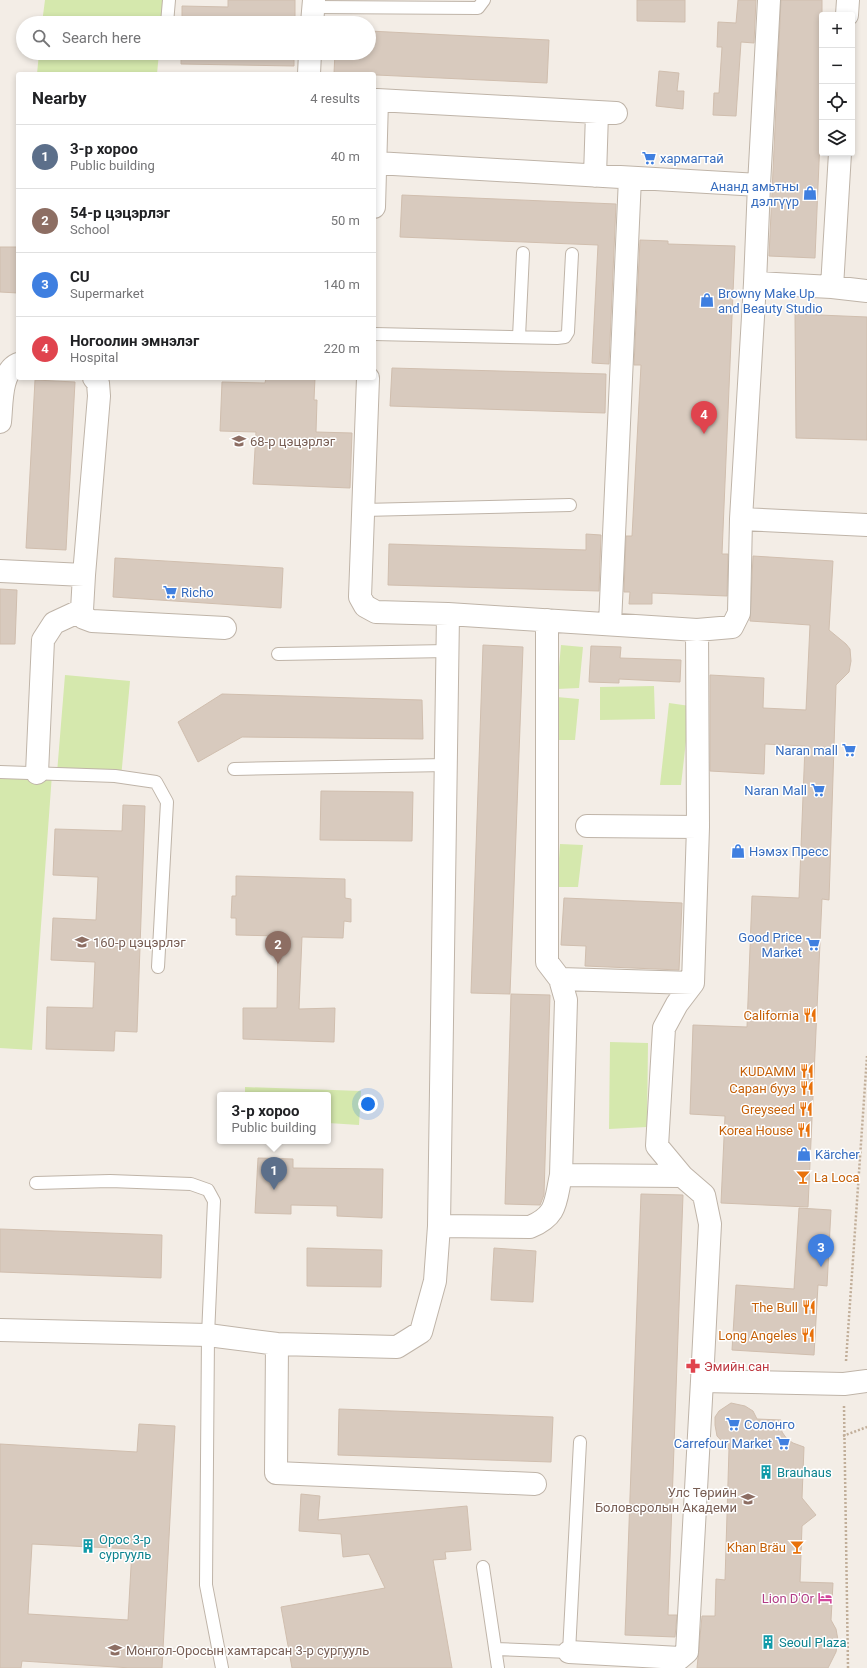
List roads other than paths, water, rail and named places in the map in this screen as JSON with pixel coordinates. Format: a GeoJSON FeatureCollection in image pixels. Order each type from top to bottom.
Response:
{"type":"FeatureCollection","features":[{"type":"Feature","properties":{"kind":"street"},"geometry":{"type":"LineString","coordinates":[[368,380],[360,597],[365,606],[376,612],[448,614],[697,630],[732,627],[739,613],[741,519],[755,283],[769,0]]}},
{"type":"Feature","properties":{"kind":"street"},"geometry":{"type":"LineString","coordinates":[[847,12],[848,0]]}},
{"type":"Feature","properties":{"kind":"street"},"geometry":{"type":"LineString","coordinates":[[308,72],[309,60]]}},
{"type":"Feature","properties":{"kind":"street"},"geometry":{"type":"LineString","coordinates":[[595,176],[606,113],[376,100],[376,163],[595,176],[759,185]]}},
{"type":"Feature","properties":{"kind":"street"},"geometry":{"type":"LineString","coordinates":[[832,287],[840,156]]}},
{"type":"Feature","properties":{"kind":"street"},"geometry":{"type":"LineString","coordinates":[[610,624],[630,178]]}},
{"type":"Feature","properties":{"kind":"street"},"geometry":{"type":"LineString","coordinates":[[755,283],[832,287],[867,291]]}},
{"type":"Feature","properties":{"kind":"street"},"geometry":{"type":"LineString","coordinates":[[0,422],[5,376],[12,366],[16,365]]}},
{"type":"Feature","properties":{"kind":"street"},"geometry":{"type":"LineString","coordinates":[[96,380],[98,383],[99,396],[84,575],[82,610],[84,618],[92,621],[225,628]]}},
{"type":"Feature","properties":{"kind":"street"},"geometry":{"type":"LineString","coordinates":[[741,519],[867,525]]}},
{"type":"Feature","properties":{"kind":"street"},"geometry":{"type":"LineString","coordinates":[[0,571],[84,575]]}},
{"type":"Feature","properties":{"kind":"street"},"geometry":{"type":"LineString","coordinates":[[37,773],[43,640],[54,623],[82,610]]}},
{"type":"Feature","properties":{"kind":"street"},"geometry":{"type":"LineString","coordinates":[[0,1330],[208,1335],[277,1344],[398,1347],[421,1332],[435,1281],[439,1226],[448,614]]}},
{"type":"Feature","properties":{"kind":"street"},"geometry":{"type":"LineString","coordinates":[[439,1226],[530,1226],[544,1221],[554,1210],[561,1175],[566,1000],[560,979],[547,962],[547,620]]}},
{"type":"Feature","properties":{"kind":"street"},"geometry":{"type":"LineString","coordinates":[[569,1652],[636,1662],[680,1658],[687,1652],[710,1224],[704,1195],[682,1176],[658,1146],[658,1138],[664,1028],[677,1004],[693,983],[698,827],[697,630]]}},
{"type":"Feature","properties":{"kind":"street"},"geometry":{"type":"LineString","coordinates":[[587,826],[698,827]]}},
{"type":"Feature","properties":{"kind":"street"},"geometry":{"type":"LineString","coordinates":[[560,979],[693,983]]}},
{"type":"Feature","properties":{"kind":"street"},"geometry":{"type":"LineString","coordinates":[[561,1175],[682,1176]]}},
{"type":"Feature","properties":{"kind":"street"},"geometry":{"type":"LineString","coordinates":[[277,1344],[276,1473],[535,1484]]}},
{"type":"Feature","properties":{"kind":"street"},"geometry":{"type":"LineString","coordinates":[[702,1381],[844,1384],[867,1381]]}},
{"type":"Feature","properties":{"kind":"lane"},"geometry":{"type":"LineString","coordinates":[[168,16],[169,0]]}},
{"type":"Feature","properties":{"kind":"lane"},"geometry":{"type":"LineString","coordinates":[[313,10],[478,8],[484,0]]}},
{"type":"Feature","properties":{"kind":"lane"},"geometry":{"type":"LineString","coordinates":[[519,337],[523,253]]}},
{"type":"Feature","properties":{"kind":"lane"},"geometry":{"type":"LineString","coordinates":[[376,334],[565,337],[568,332],[572,254]]}},
{"type":"Feature","properties":{"kind":"lane"},"geometry":{"type":"LineString","coordinates":[[363,510],[570,505]]}},
{"type":"Feature","properties":{"kind":"lane"},"geometry":{"type":"LineString","coordinates":[[278,654],[448,651]]}},
{"type":"Feature","properties":{"kind":"lane"},"geometry":{"type":"LineString","coordinates":[[234,769],[446,764]]}},
{"type":"Feature","properties":{"kind":"lane"},"geometry":{"type":"LineString","coordinates":[[0,772],[115,776],[156,782],[167,802],[158,967]]}},
{"type":"Feature","properties":{"kind":"lane"},"geometry":{"type":"LineString","coordinates":[[36,1183],[110,1181],[191,1184],[208,1190],[214,1201],[208,1335],[206,1586],[222,1668]]}},
{"type":"Feature","properties":{"kind":"lane"},"geometry":{"type":"LineString","coordinates":[[495,1649],[569,1652],[580,1442]]}},
{"type":"Feature","properties":{"kind":"lane"},"geometry":{"type":"LineString","coordinates":[[483,1567],[498,1668]]}},
{"type":"Feature","properties":{"kind":"place","name":"хармагтай"},"geometry":{"type":"Point","coordinates":[649,158]}},
{"type":"Feature","properties":{"kind":"place","name":"Ананд амьтны дэлгүүр"},"geometry":{"type":"Point","coordinates":[810,193]}},
{"type":"Feature","properties":{"kind":"place","name":"Browny Make Up and Beauty Studio"},"geometry":{"type":"Point","coordinates":[707,300]}},
{"type":"Feature","properties":{"kind":"place","name":"Ногоолин эмнэлэг"},"geometry":{"type":"Point","coordinates":[704,434]}},
{"type":"Feature","properties":{"kind":"place","name":"68-р цэцэрлэг"},"geometry":{"type":"Point","coordinates":[239,441]}},
{"type":"Feature","properties":{"kind":"place","name":"Richo"},"geometry":{"type":"Point","coordinates":[170,592]}},
{"type":"Feature","properties":{"kind":"place","name":"Naran mall"},"geometry":{"type":"Point","coordinates":[849,750]}},
{"type":"Feature","properties":{"kind":"place","name":"Naran Mall"},"geometry":{"type":"Point","coordinates":[818,790]}},
{"type":"Feature","properties":{"kind":"place","name":"Нэмэх Пресс"},"geometry":{"type":"Point","coordinates":[738,851]}},
{"type":"Feature","properties":{"kind":"place","name":"160-р цэцэрлэг"},"geometry":{"type":"Point","coordinates":[82,942]}},
{"type":"Feature","properties":{"kind":"place","name":"Good Price Market"},"geometry":{"type":"Point","coordinates":[813,944]}},
{"type":"Feature","properties":{"kind":"place","name":"54-р цэцэрлэг"},"geometry":{"type":"Point","coordinates":[278,964]}},
{"type":"Feature","properties":{"kind":"place","name":"California"},"geometry":{"type":"Point","coordinates":[810,1015]}},
{"type":"Feature","properties":{"kind":"place","name":"KUDAMM"},"geometry":{"type":"Point","coordinates":[807,1071]}},
{"type":"Feature","properties":{"kind":"place","name":"Саран бууз"},"geometry":{"type":"Point","coordinates":[807,1088]}},
{"type":"Feature","properties":{"kind":"place","name":"Greyseed"},"geometry":{"type":"Point","coordinates":[806,1109]}},
{"type":"Feature","properties":{"kind":"place","name":"Korea House"},"geometry":{"type":"Point","coordinates":[804,1130]}},
{"type":"Feature","properties":{"kind":"place","name":"Kärcher"},"geometry":{"type":"Point","coordinates":[804,1154]}},
{"type":"Feature","properties":{"kind":"place","name":"La Loca"},"geometry":{"type":"Point","coordinates":[803,1177]}},
{"type":"Feature","properties":{"kind":"place","name":"3-р хороо"},"geometry":{"type":"Point","coordinates":[274,1190]}},
{"type":"Feature","properties":{"kind":"place","name":"CU"},"geometry":{"type":"Point","coordinates":[821,1267]}},
{"type":"Feature","properties":{"kind":"place","name":"The Bull"},"geometry":{"type":"Point","coordinates":[809,1307]}},
{"type":"Feature","properties":{"kind":"place","name":"Long Angeles"},"geometry":{"type":"Point","coordinates":[808,1335]}},
{"type":"Feature","properties":{"kind":"place","name":"Эмийн сан"},"geometry":{"type":"Point","coordinates":[693,1366]}},
{"type":"Feature","properties":{"kind":"place","name":"Солонго"},"geometry":{"type":"Point","coordinates":[733,1424]}},
{"type":"Feature","properties":{"kind":"place","name":"Carrefour Market"},"geometry":{"type":"Point","coordinates":[783,1443]}},
{"type":"Feature","properties":{"kind":"place","name":"Brauhaus"},"geometry":{"type":"Point","coordinates":[766,1472]}},
{"type":"Feature","properties":{"kind":"place","name":"Улс Төрийн Боловсролын Академи"},"geometry":{"type":"Point","coordinates":[748,1499]}},
{"type":"Feature","properties":{"kind":"place","name":"Орос 3-р сургууль"},"geometry":{"type":"Point","coordinates":[88,1546]}},
{"type":"Feature","properties":{"kind":"place","name":"Khan Bräu"},"geometry":{"type":"Point","coordinates":[797,1547]}},
{"type":"Feature","properties":{"kind":"place","name":"Lion D'Or"},"geometry":{"type":"Point","coordinates":[825,1598]}},
{"type":"Feature","properties":{"kind":"place","name":"Seoul Plaza"},"geometry":{"type":"Point","coordinates":[768,1642]}},
{"type":"Feature","properties":{"kind":"place","name":"Монгол-Оросын хамтарсан 3-р сургууль"},"geometry":{"type":"Point","coordinates":[115,1650]}}]}
